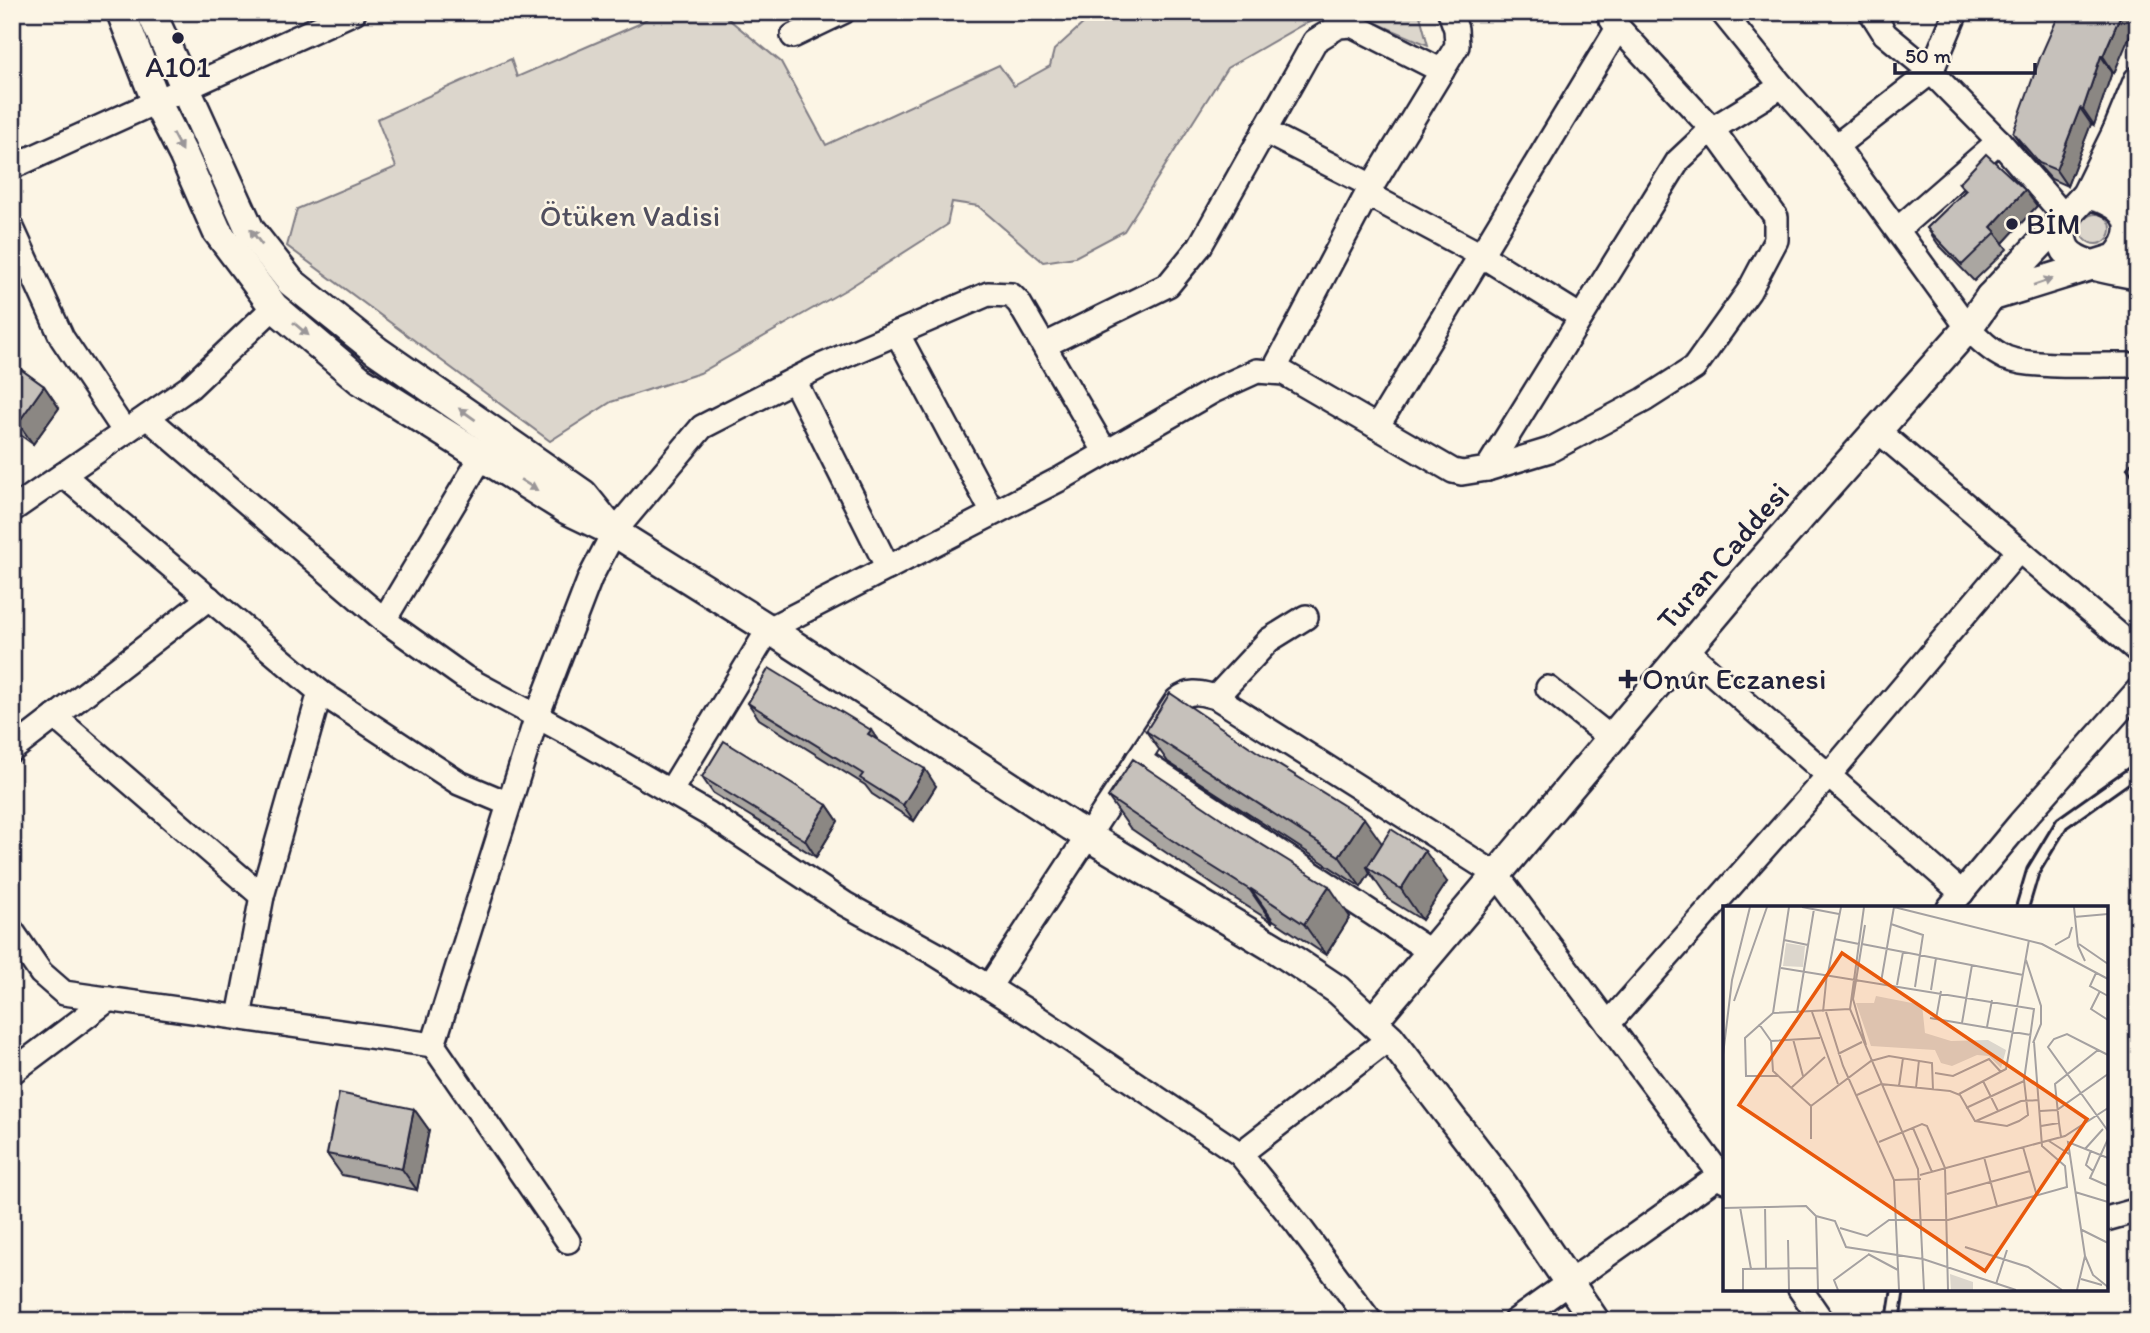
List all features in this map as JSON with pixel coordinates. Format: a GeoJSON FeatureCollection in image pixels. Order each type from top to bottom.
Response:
{"type":"FeatureCollection","features":[{"type":"Feature","properties":{"kind":"street"},"geometry":{"type":"LineString","coordinates":[[121,12],[156,102],[184,156],[216,231],[274,307],[360,380],[566,509],[614,532],[1088,836],[1278,950],[1338,990],[1381,1029],[1503,1185],[1595,1321]]}},
{"type":"Feature","properties":{"kind":"street"},"geometry":{"type":"LineString","coordinates":[[151,12],[250,230],[291,282],[377,351],[583,494],[614,532]]}},
{"type":"Feature","properties":{"kind":"street"},"geometry":{"type":"LineString","coordinates":[[1273,372],[1370,190],[1457,46],[1456,29],[1450,12]]}},
{"type":"Feature","properties":{"kind":"street"},"geometry":{"type":"LineString","coordinates":[[1722,12],[1782,86],[1836,146],[1968,328],[1990,348],[2008,358],[2036,363],[2138,365]]}},
{"type":"Feature","properties":{"kind":"street"},"geometry":{"type":"LineString","coordinates":[[1871,12],[1885,34],[1931,72],[1999,141],[2063,220],[2062,239],[2074,258],[2138,275]]}},
{"type":"Feature","properties":{"kind":"street"},"geometry":{"type":"LineString","coordinates":[[1836,146],[1931,72],[1956,12]]}},
{"type":"Feature","properties":{"kind":"street"},"geometry":{"type":"LineString","coordinates":[[12,167],[352,13]]}},
{"type":"Feature","properties":{"kind":"street"},"geometry":{"type":"LineString","coordinates":[[793,36],[837,14]]}},
{"type":"Feature","properties":{"kind":"street"},"geometry":{"type":"LineString","coordinates":[[670,792],[769,629],[1106,453],[1213,391],[1256,371],[1284,373],[1377,427],[1453,471],[1462,473],[1486,469],[1550,450],[1644,400],[1694,368],[1749,291],[1776,240],[1776,217],[1712,129],[1613,20],[1481,255],[1377,427]]}},
{"type":"Feature","properties":{"kind":"street"},"geometry":{"type":"LineString","coordinates":[[1045,345],[1168,285],[1200,246],[1315,41],[1339,26],[1352,24],[1442,71]]}},
{"type":"Feature","properties":{"kind":"street","name":"Turan Caddesi"},"geometry":{"type":"LineString","coordinates":[[1381,1029],[1431,952],[1686,650],[1968,328],[1990,297],[2086,195],[2138,81]]}},
{"type":"Feature","properties":{"kind":"street"},"geometry":{"type":"LineString","coordinates":[[1486,469],[1678,161],[1712,129],[1782,86]]}},
{"type":"Feature","properties":{"kind":"street"},"geometry":{"type":"LineString","coordinates":[[1265,131],[1481,255],[1581,317]]}},
{"type":"Feature","properties":{"kind":"street","name":"Turan Caddesi"},"geometry":{"type":"LineString","coordinates":[[2117,132],[2130,217]]}},
{"type":"Feature","properties":{"kind":"street"},"geometry":{"type":"LineString","coordinates":[[1898,229],[1999,141]]}},
{"type":"Feature","properties":{"kind":"street"},"geometry":{"type":"LineString","coordinates":[[1990,297],[2116,258],[2129,237],[2130,217],[2111,200],[2086,195]]}},
{"type":"Feature","properties":{"kind":"street"},"geometry":{"type":"LineString","coordinates":[[12,228],[62,338],[125,432]]}},
{"type":"Feature","properties":{"kind":"street"},"geometry":{"type":"LineString","coordinates":[[432,1045],[537,716],[590,579],[614,532],[702,427],[794,380],[988,294],[1011,295],[1030,319],[1106,453]]}},
{"type":"Feature","properties":{"kind":"street"},"geometry":{"type":"LineString","coordinates":[[12,510],[190,387],[274,307]]}},
{"type":"Feature","properties":{"kind":"street"},"geometry":{"type":"LineString","coordinates":[[897,333],[993,513]]}},
{"type":"Feature","properties":{"kind":"street"},"geometry":{"type":"LineString","coordinates":[[794,380],[888,568]]}},
{"type":"Feature","properties":{"kind":"street"},"geometry":{"type":"LineString","coordinates":[[147,417],[384,620],[464,677],[709,814],[845,904],[989,987],[1240,1154],[1298,1225],[1370,1321]]}},
{"type":"Feature","properties":{"kind":"street"},"geometry":{"type":"LineString","coordinates":[[1877,430],[2138,651]]}},
{"type":"Feature","properties":{"kind":"street"},"geometry":{"type":"LineString","coordinates":[[384,620],[482,456]]}},
{"type":"Feature","properties":{"kind":"street"},"geometry":{"type":"LineString","coordinates":[[63,475],[320,692],[459,783],[509,804]]}},
{"type":"Feature","properties":{"kind":"street"},"geometry":{"type":"LineString","coordinates":[[1608,1024],[1829,775],[2019,550]]}},
{"type":"Feature","properties":{"kind":"street"},"geometry":{"type":"LineString","coordinates":[[12,750],[209,598]]}},
{"type":"Feature","properties":{"kind":"street"},"geometry":{"type":"LineString","coordinates":[[1216,697],[1269,640],[1306,617]]}},
{"type":"Feature","properties":{"kind":"street"},"geometry":{"type":"LineString","coordinates":[[1686,650],[1829,775],[1955,900],[2138,691]]}},
{"type":"Feature","properties":{"kind":"street"},"geometry":{"type":"LineString","coordinates":[[1548,688],[1612,739]]}},
{"type":"Feature","properties":{"kind":"street"},"geometry":{"type":"LineString","coordinates":[[989,987],[1177,699],[1195,691],[1216,697],[1497,875],[1723,1176],[1515,1321]]}},
{"type":"Feature","properties":{"kind":"street"},"geometry":{"type":"LineString","coordinates":[[239,1017],[262,896],[320,692]]}},
{"type":"Feature","properties":{"kind":"street"},"geometry":{"type":"LineString","coordinates":[[55,717],[262,896]]}},
{"type":"Feature","properties":{"kind":"street"},"geometry":{"type":"LineString","coordinates":[[1138,759],[1431,952]]}},
{"type":"Feature","properties":{"kind":"street"},"geometry":{"type":"LineString","coordinates":[[12,931],[41,973],[64,993],[432,1045],[568,1241]]}},
{"type":"Feature","properties":{"kind":"street"},"geometry":{"type":"LineString","coordinates":[[12,1072],[109,999]]}},
{"type":"Feature","properties":{"kind":"street"},"geometry":{"type":"LineString","coordinates":[[1240,1154],[1381,1029]]}},
{"type":"Feature","properties":{"kind":"street"},"geometry":{"type":"LineString","coordinates":[[2108,1218],[2138,1210]]}},
{"type":"Feature","properties":{"kind":"street"},"geometry":{"type":"LineString","coordinates":[[1801,1291],[1822,1321]]}},
{"type":"Feature","properties":{"kind":"lane"},"geometry":{"type":"LineString","coordinates":[[2023,906],[2033,871],[2062,823],[2138,769]]}},
{"type":"Feature","properties":{"kind":"lane"},"geometry":{"type":"LineString","coordinates":[[1893,1321],[1898,1291]]}},
{"type":"Feature","properties":{"kind":"green space","name":"Ötüken Vadisi"},"geometry":{"type":"Polygon","coordinates":[[[656,12],[720,12],[781,62],[826,145],[999,65],[1014,86],[1050,66],[1054,50],[1096,12],[1336,12],[1302,25],[1227,68],[1124,231],[1075,257],[1043,262],[978,206],[952,202],[947,225],[847,289],[700,373],[611,402],[550,441],[287,246],[297,209],[396,167],[377,119],[511,59],[517,77],[639,24],[656,12]]]}},
{"type":"Feature","properties":{"kind":"green space"},"geometry":{"type":"Polygon","coordinates":[[[1350,12],[1419,12],[1428,45],[1350,12]]]}},
{"type":"Feature","properties":{"kind":"green space"},"geometry":{"type":"Polygon","coordinates":[[[2096,214],[2107,218],[2111,229],[2107,240],[2096,244],[2085,240],[2081,229],[2085,218],[2096,214]]]}},
{"type":"Feature","properties":{"kind":"building"},"geometry":{"type":"Polygon","coordinates":[[[2060,12],[2122,12],[2101,56],[2083,109],[2080,108],[2056,170],[2039,163],[2013,133],[2041,55],[2060,12]]]}},
{"type":"Feature","properties":{"kind":"building"},"geometry":{"type":"Polygon","coordinates":[[[1986,154],[2025,190],[1991,227],[1996,232],[1962,265],[1927,228],[1966,190],[1959,183],[1986,154]]]}},
{"type":"Feature","properties":{"kind":"building"},"geometry":{"type":"Polygon","coordinates":[[[12,363],[44,386],[18,423],[12,419],[12,363]]]}},
{"type":"Feature","properties":{"kind":"building"},"geometry":{"type":"Polygon","coordinates":[[[2138,455],[2138,477],[2127,468],[2138,455]]]}},
{"type":"Feature","properties":{"kind":"building"},"geometry":{"type":"Polygon","coordinates":[[[769,668],[871,730],[868,734],[925,769],[903,805],[860,778],[863,774],[748,703],[769,668]]]}},
{"type":"Feature","properties":{"kind":"building"},"geometry":{"type":"Polygon","coordinates":[[[1170,693],[1256,751],[1364,818],[1339,856],[1146,731],[1170,693]]]}},
{"type":"Feature","properties":{"kind":"building"},"geometry":{"type":"Polygon","coordinates":[[[724,741],[827,805],[805,840],[702,777],[724,741]]]}},
{"type":"Feature","properties":{"kind":"building"},"geometry":{"type":"Polygon","coordinates":[[[1133,759],[1240,831],[1329,886],[1304,924],[1108,797],[1133,759]]]}},
{"type":"Feature","properties":{"kind":"building"},"geometry":{"type":"Polygon","coordinates":[[[1391,829],[1425,851],[1401,889],[1367,867],[1391,829]]]}},
{"type":"Feature","properties":{"kind":"building"},"geometry":{"type":"Polygon","coordinates":[[[339,1093],[414,1109],[402,1169],[327,1154],[339,1093]]]}},
{"type":"Feature","properties":{"kind":"place","name":"A101"},"geometry":{"type":"Point","coordinates":[178,38]}},
{"type":"Feature","properties":{"kind":"place","name":"BİM"},"geometry":{"type":"Point","coordinates":[2012,224]}},
{"type":"Feature","properties":{"kind":"place","name":"Onur Eczanesi"},"geometry":{"type":"Point","coordinates":[1628,679]}}]}
